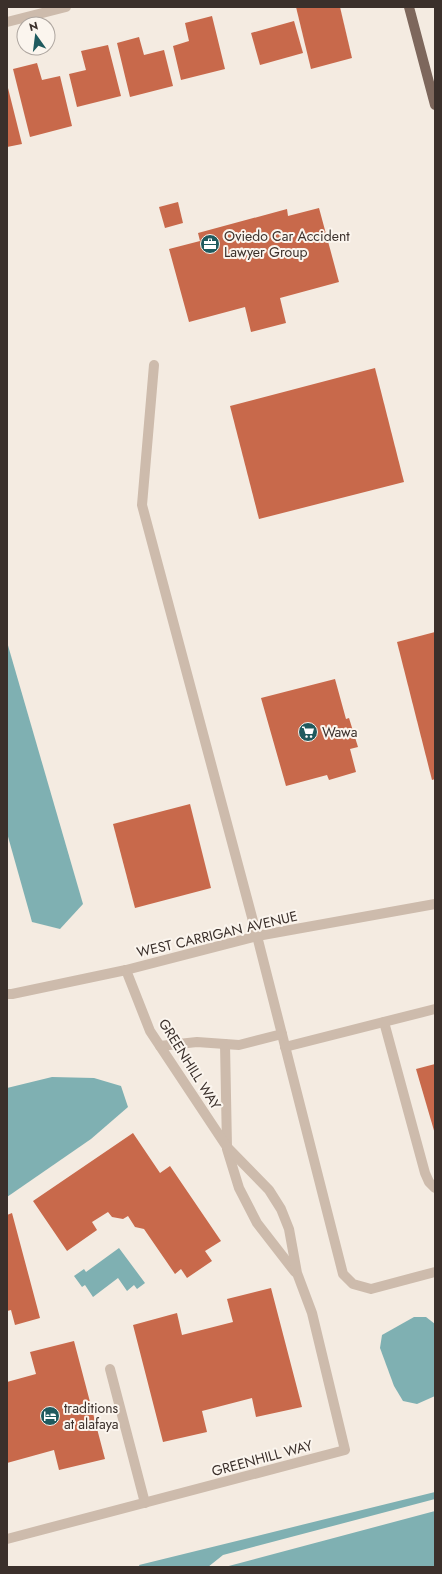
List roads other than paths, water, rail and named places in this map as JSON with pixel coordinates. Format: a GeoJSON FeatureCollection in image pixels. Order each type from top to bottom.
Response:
{"type":"FeatureCollection","features":[{"type":"Feature","properties":{"kind":"main road"},"geometry":{"type":"LineString","coordinates":[[409,7],[435,105]]}},
{"type":"Feature","properties":{"kind":"street"},"geometry":{"type":"LineString","coordinates":[[7,22],[66,7]]}},
{"type":"Feature","properties":{"kind":"street"},"geometry":{"type":"LineString","coordinates":[[154,365],[142,505],[257,936],[343,1274],[353,1284],[371,1289],[435,1272]]}},
{"type":"Feature","properties":{"kind":"street","name":"WEST CARRIGAN AVENUE"},"geometry":{"type":"LineString","coordinates":[[7,994],[126,970],[257,936],[435,904]]}},
{"type":"Feature","properties":{"kind":"street","name":"GREENHILL WAY"},"geometry":{"type":"LineString","coordinates":[[7,1539],[345,1450],[312,1313],[297,1273],[289,1229],[281,1209],[269,1190],[227,1147],[160,1046],[150,1030],[126,970]]}},
{"type":"Feature","properties":{"kind":"street"},"geometry":{"type":"LineString","coordinates":[[285,1047],[435,1009]]}},
{"type":"Feature","properties":{"kind":"street"},"geometry":{"type":"LineString","coordinates":[[384,1022],[425,1173],[429,1182],[435,1188]]}},
{"type":"Feature","properties":{"kind":"street"},"geometry":{"type":"LineString","coordinates":[[160,1046],[197,1042],[239,1045],[282,1034]]}},
{"type":"Feature","properties":{"kind":"street"},"geometry":{"type":"LineString","coordinates":[[225,1044],[227,1147]]}},
{"type":"Feature","properties":{"kind":"street","name":"GREENHILL WAY"},"geometry":{"type":"LineString","coordinates":[[227,1147],[239,1188],[257,1223],[297,1273]]}},
{"type":"Feature","properties":{"kind":"street"},"geometry":{"type":"LineString","coordinates":[[110,1369],[145,1503]]}},
{"type":"Feature","properties":{"kind":"water"},"geometry":{"type":"Polygon","coordinates":[[[7,642],[83,904],[60,929],[32,922],[7,833],[7,642]]]}},
{"type":"Feature","properties":{"kind":"water"},"geometry":{"type":"Polygon","coordinates":[[[52,1077],[94,1078],[121,1086],[128,1107],[91,1139],[7,1197],[7,1088],[52,1077]]]}},
{"type":"Feature","properties":{"kind":"water"},"geometry":{"type":"Polygon","coordinates":[[[119,1248],[145,1283],[137,1289],[134,1285],[127,1291],[118,1278],[93,1297],[85,1285],[82,1287],[74,1276],[84,1269],[86,1272],[119,1248]]]}},
{"type":"Feature","properties":{"kind":"water"},"geometry":{"type":"Polygon","coordinates":[[[414,1317],[426,1317],[435,1324],[435,1396],[417,1404],[403,1401],[394,1386],[380,1348],[382,1335],[414,1317]]]}},
{"type":"Feature","properties":{"kind":"water"},"geometry":{"type":"Polygon","coordinates":[[[435,1492],[435,1499],[223,1555],[208,1567],[140,1567],[139,1565],[435,1492]]]}},
{"type":"Feature","properties":{"kind":"water"},"geometry":{"type":"Polygon","coordinates":[[[435,1511],[435,1567],[225,1567],[435,1511]]]}},
{"type":"Feature","properties":{"kind":"place","name":"Oviedo Car Accident Lawyer Group"},"geometry":{"type":"Point","coordinates":[210,244]}},
{"type":"Feature","properties":{"kind":"place","name":"Wawa"},"geometry":{"type":"Point","coordinates":[308,732]}},
{"type":"Feature","properties":{"kind":"place","name":"traditions at alafaya"},"geometry":{"type":"Point","coordinates":[50,1416]}}]}
